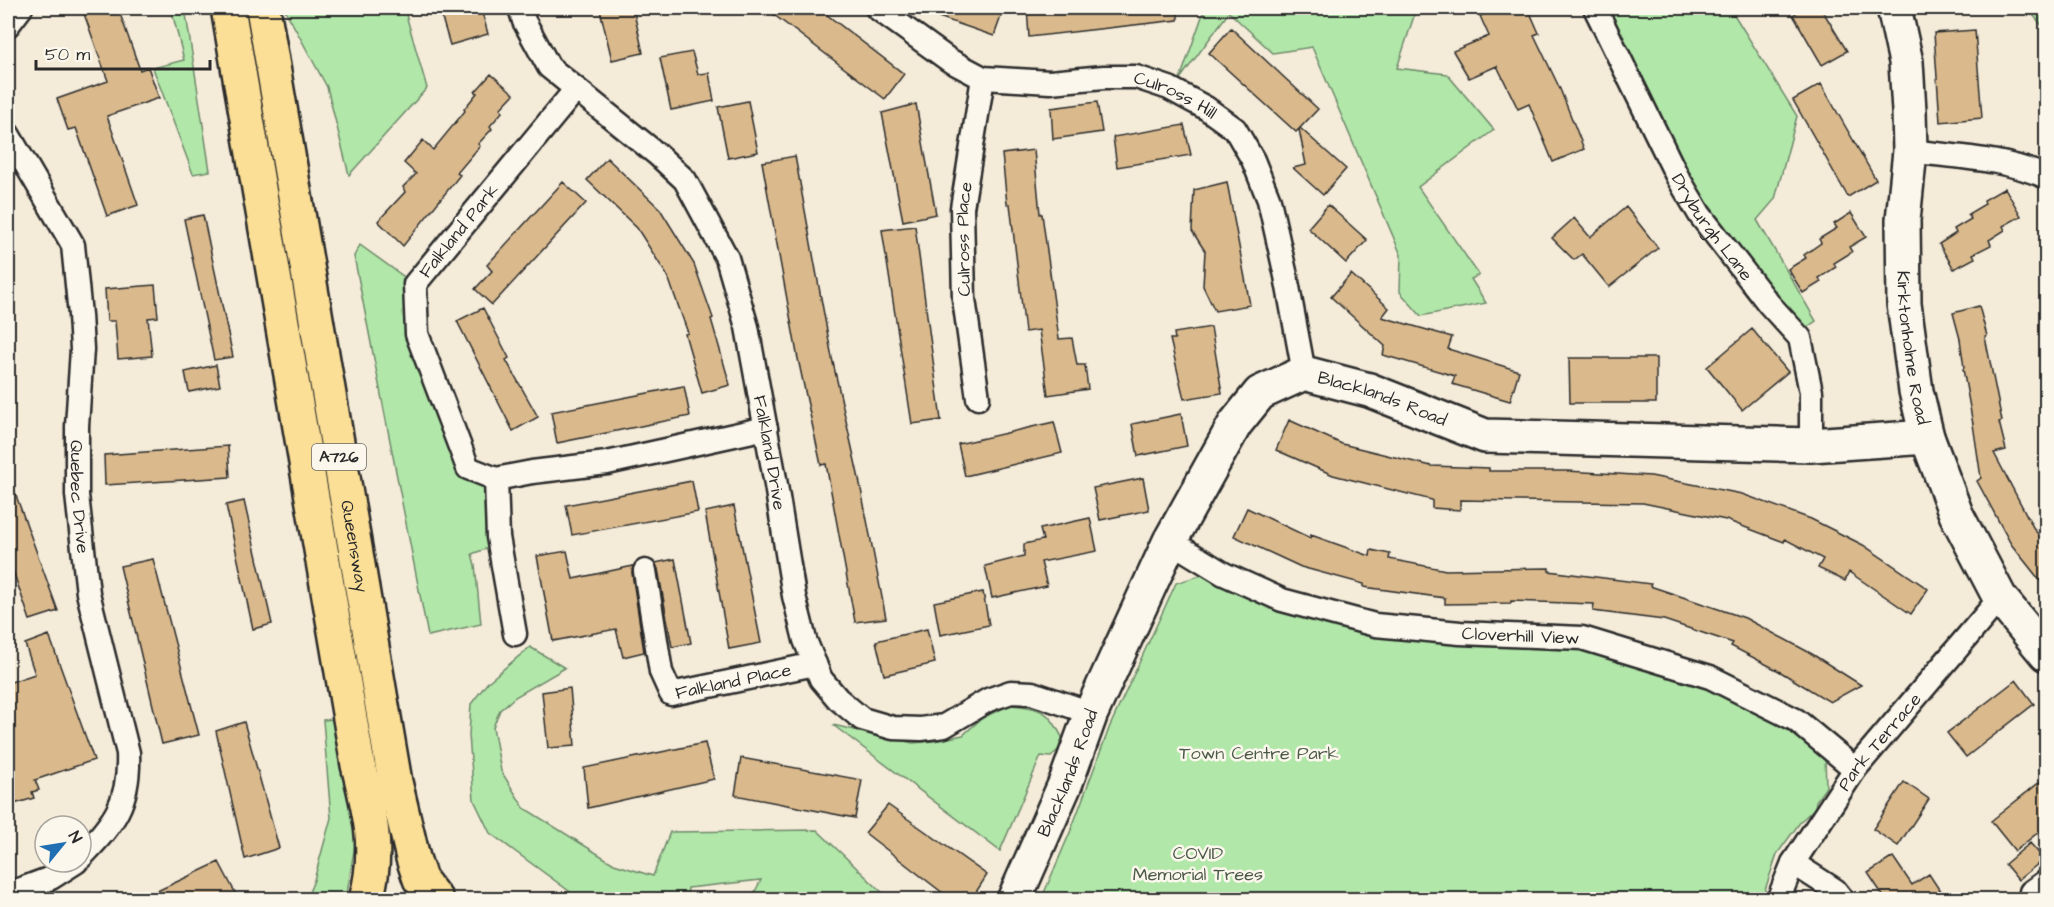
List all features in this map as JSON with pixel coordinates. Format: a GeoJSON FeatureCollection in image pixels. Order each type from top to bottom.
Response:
{"type":"FeatureCollection","features":[{"type":"Feature","properties":{"kind":"highway","name":"Queensway"},"geometry":{"type":"LineString","coordinates":[[228,8],[354,742],[369,810],[374,867],[366,900]]}},
{"type":"Feature","properties":{"kind":"highway","name":"Queensway"},"geometry":{"type":"LineString","coordinates":[[263,8],[395,782],[420,879],[436,900]]}},
{"type":"Feature","properties":{"kind":"street"},"geometry":{"type":"LineString","coordinates":[[8,25],[21,8]]}},
{"type":"Feature","properties":{"kind":"street","name":"Falkland Drive"},"geometry":{"type":"LineString","coordinates":[[520,8],[524,21],[549,67],[658,155],[685,180],[727,258],[747,327],[794,596],[805,640],[821,680],[838,699],[862,719],[893,728],[921,729],[944,726],[988,700],[1011,692],[1032,693],[1091,713]]}},
{"type":"Feature","properties":{"kind":"street","name":"Culross Hill"},"geometry":{"type":"LineString","coordinates":[[877,8],[949,60],[983,78],[1050,81],[1136,77],[1169,88],[1206,108],[1235,129],[1253,160],[1269,200],[1304,373]]}},
{"type":"Feature","properties":{"kind":"street","name":"Dryburgh Lane"},"geometry":{"type":"LineString","coordinates":[[1595,8],[1677,176],[1700,215],[1769,304],[1800,338],[1811,392],[1811,446]]}},
{"type":"Feature","properties":{"kind":"street","name":"Kirktonholme Road"},"geometry":{"type":"LineString","coordinates":[[1894,8],[1905,62],[1910,151],[1903,220],[1904,304],[1916,391],[1940,477],[1956,514],[2000,598],[2046,654]]}},
{"type":"Feature","properties":{"kind":"street","name":"Culross Place"},"geometry":{"type":"LineString","coordinates":[[978,398],[964,299],[962,208],[983,78]]}},
{"type":"Feature","properties":{"kind":"street","name":"Falkland Park"},"geometry":{"type":"LineString","coordinates":[[496,479],[468,468],[417,334],[415,284],[576,89]]}},
{"type":"Feature","properties":{"kind":"street","name":"Quebec Drive"},"geometry":{"type":"LineString","coordinates":[[8,134],[72,245],[82,349],[77,426],[77,495],[88,593],[128,753],[129,769],[121,808],[93,845]]}},
{"type":"Feature","properties":{"kind":"street"},"geometry":{"type":"LineString","coordinates":[[1910,151],[1998,162],[2026,168],[2046,177]]}},
{"type":"Feature","properties":{"kind":"street","name":"Blacklands Road"},"geometry":{"type":"LineString","coordinates":[[1014,900],[1066,782],[1091,713],[1170,541],[1235,424],[1260,393],[1304,373],[1369,390],[1485,436],[1811,446],[1927,437]]}},
{"type":"Feature","properties":{"kind":"street"},"geometry":{"type":"LineString","coordinates":[[515,634],[498,537],[496,479],[607,463],[766,428]]}},
{"type":"Feature","properties":{"kind":"street","name":"Cloverhill View"},"geometry":{"type":"LineString","coordinates":[[1170,541],[1224,574],[1282,600],[1376,625],[1460,633],[1582,638],[1710,677],[1796,720],[1855,769]]}},
{"type":"Feature","properties":{"kind":"street","name":"Falkland Place"},"geometry":{"type":"LineString","coordinates":[[645,571],[661,672],[671,694],[815,664]]}},
{"type":"Feature","properties":{"kind":"street","name":"Park Terrace"},"geometry":{"type":"LineString","coordinates":[[1778,900],[1793,862],[1855,769],[2000,598]]}},
{"type":"Feature","properties":{"kind":"street"},"geometry":{"type":"LineString","coordinates":[[1793,862],[1835,890],[1843,900]]}},
{"type":"Feature","properties":{"kind":"street"},"geometry":{"type":"LineString","coordinates":[[8,894],[57,874]]}},
{"type":"Feature","properties":{"kind":"green space"},"geometry":{"type":"Polygon","coordinates":[[[171,8],[185,8],[210,171],[193,174],[153,68],[184,60],[171,8]]]}},
{"type":"Feature","properties":{"kind":"green space"},"geometry":{"type":"Polygon","coordinates":[[[284,8],[404,8],[427,88],[349,175],[327,87],[284,8]]]}},
{"type":"Feature","properties":{"kind":"green space"},"geometry":{"type":"Polygon","coordinates":[[[1205,8],[1414,8],[1415,13],[1397,68],[1447,74],[1494,130],[1418,187],[1479,275],[1471,279],[1486,303],[1421,316],[1400,292],[1401,255],[1312,47],[1273,53],[1229,12],[1180,79],[1205,8]]]}},
{"type":"Feature","properties":{"kind":"green space"},"geometry":{"type":"Polygon","coordinates":[[[1606,8],[1730,8],[1797,116],[1775,199],[1757,220],[1816,321],[1803,330],[1696,188],[1606,8]]]}},
{"type":"Feature","properties":{"kind":"green space"},"geometry":{"type":"Polygon","coordinates":[[[2027,8],[2046,8],[2046,30],[2027,8]]]}},
{"type":"Feature","properties":{"kind":"green space"},"geometry":{"type":"Polygon","coordinates":[[[360,245],[407,279],[454,453],[489,493],[491,547],[472,554],[481,624],[428,636],[354,256],[360,245]]]}},
{"type":"Feature","properties":{"kind":"green space","name":"Town Centre Park"},"geometry":{"type":"Polygon","coordinates":[[[1205,574],[1277,605],[1588,648],[1708,685],[1788,727],[1825,758],[1826,787],[1816,801],[1815,808],[1801,821],[1777,854],[1762,899],[1041,900],[1071,830],[1110,726],[1176,583],[1205,574]]]}},
{"type":"Feature","properties":{"kind":"green space"},"geometry":{"type":"Polygon","coordinates":[[[530,647],[565,668],[515,697],[500,710],[493,727],[501,771],[524,808],[614,864],[653,876],[670,832],[817,830],[889,899],[751,899],[761,880],[688,888],[687,899],[580,899],[490,833],[474,800],[469,735],[471,704],[488,682],[530,647]]]}},
{"type":"Feature","properties":{"kind":"green space"},"geometry":{"type":"Polygon","coordinates":[[[1010,705],[1045,713],[1055,724],[1065,743],[1051,757],[1041,756],[1000,851],[833,725],[913,743],[934,741],[963,735],[982,718],[1010,705]]]}},
{"type":"Feature","properties":{"kind":"green space"},"geometry":{"type":"Polygon","coordinates":[[[334,719],[356,838],[346,899],[306,900],[314,880],[331,818],[323,720],[334,719]]]}},
{"type":"Feature","properties":{"kind":"building"},"geometry":{"type":"Polygon","coordinates":[[[82,8],[118,8],[140,70],[148,67],[159,98],[107,116],[138,205],[107,216],[76,128],[68,130],[57,99],[108,81],[82,8]]]}},
{"type":"Feature","properties":{"kind":"building"},"geometry":{"type":"Polygon","coordinates":[[[439,8],[481,8],[488,34],[450,45],[439,8]]]}},
{"type":"Feature","properties":{"kind":"building"},"geometry":{"type":"Polygon","coordinates":[[[633,8],[643,53],[612,60],[600,10],[633,8]]]}},
{"type":"Feature","properties":{"kind":"building"},"geometry":{"type":"Polygon","coordinates":[[[765,8],[818,8],[904,74],[885,99],[765,8]]]}},
{"type":"Feature","properties":{"kind":"building"},"geometry":{"type":"Polygon","coordinates":[[[921,8],[1004,8],[994,36],[921,11],[921,8]]]}},
{"type":"Feature","properties":{"kind":"building"},"geometry":{"type":"Polygon","coordinates":[[[1027,8],[1178,8],[1178,20],[1029,37],[1027,8]]]}},
{"type":"Feature","properties":{"kind":"building"},"geometry":{"type":"Polygon","coordinates":[[[1499,8],[1528,8],[1539,33],[1534,35],[1560,89],[1584,149],[1553,162],[1529,104],[1518,109],[1497,66],[1469,78],[1453,51],[1489,36],[1480,16],[1499,8]]]}},
{"type":"Feature","properties":{"kind":"building"},"geometry":{"type":"Polygon","coordinates":[[[1803,8],[1821,8],[1847,51],[1822,65],[1793,15],[1803,8]]]}},
{"type":"Feature","properties":{"kind":"building"},"geometry":{"type":"Polygon","coordinates":[[[1231,28],[1318,109],[1300,128],[1346,169],[1323,195],[1293,168],[1306,165],[1299,129],[1296,132],[1209,53],[1231,28]]]}},
{"type":"Feature","properties":{"kind":"building"},"geometry":{"type":"Polygon","coordinates":[[[1975,30],[1982,118],[1940,122],[1934,33],[1975,30]]]}},
{"type":"Feature","properties":{"kind":"building"},"geometry":{"type":"Polygon","coordinates":[[[692,52],[698,74],[709,73],[714,101],[671,110],[660,58],[692,52]]]}},
{"type":"Feature","properties":{"kind":"building"},"geometry":{"type":"Polygon","coordinates":[[[491,74],[514,94],[500,109],[503,111],[490,126],[492,129],[478,144],[480,146],[457,173],[460,175],[403,246],[378,221],[405,192],[403,187],[416,174],[404,163],[423,140],[433,150],[491,74]]]}},
{"type":"Feature","properties":{"kind":"building"},"geometry":{"type":"Polygon","coordinates":[[[1821,84],[1876,180],[1848,197],[1793,100],[1821,84]]]}},
{"type":"Feature","properties":{"kind":"building"},"geometry":{"type":"Polygon","coordinates":[[[748,101],[758,152],[728,158],[718,107],[748,101]]]}},
{"type":"Feature","properties":{"kind":"building"},"geometry":{"type":"Polygon","coordinates":[[[1097,102],[1102,132],[1053,139],[1051,108],[1097,102]]]}},
{"type":"Feature","properties":{"kind":"building"},"geometry":{"type":"Polygon","coordinates":[[[916,104],[936,214],[903,221],[882,113],[916,104]]]}},
{"type":"Feature","properties":{"kind":"building"},"geometry":{"type":"Polygon","coordinates":[[[1184,125],[1191,155],[1117,167],[1113,137],[1184,125]]]}},
{"type":"Feature","properties":{"kind":"building"},"geometry":{"type":"Polygon","coordinates":[[[1034,150],[1040,214],[1042,214],[1059,339],[1072,338],[1077,365],[1085,365],[1088,389],[1048,395],[1039,330],[1025,332],[1002,154],[1034,150]]]}},
{"type":"Feature","properties":{"kind":"building"},"geometry":{"type":"Polygon","coordinates":[[[795,156],[832,358],[859,479],[886,618],[855,622],[826,464],[821,465],[797,354],[762,162],[795,156]]]}},
{"type":"Feature","properties":{"kind":"building"},"geometry":{"type":"Polygon","coordinates":[[[607,158],[660,209],[694,264],[713,318],[711,319],[730,385],[702,393],[685,334],[688,333],[668,277],[637,228],[587,180],[607,158]]]}},
{"type":"Feature","properties":{"kind":"building"},"geometry":{"type":"Polygon","coordinates":[[[563,182],[586,203],[492,305],[475,289],[492,271],[487,265],[563,182]]]}},
{"type":"Feature","properties":{"kind":"building"},"geometry":{"type":"Polygon","coordinates":[[[1227,182],[1250,305],[1215,311],[1203,286],[1205,251],[1192,231],[1194,190],[1227,182]]]}},
{"type":"Feature","properties":{"kind":"building"},"geometry":{"type":"Polygon","coordinates":[[[2005,188],[2021,216],[2003,226],[2005,230],[1989,240],[1991,245],[1973,254],[1975,258],[1954,269],[1939,244],[1956,233],[1954,229],[1971,219],[1968,214],[1985,204],[1984,200],[2005,188]]]}},
{"type":"Feature","properties":{"kind":"building"},"geometry":{"type":"Polygon","coordinates":[[[1328,205],[1367,240],[1346,263],[1308,228],[1328,205]]]}},
{"type":"Feature","properties":{"kind":"building"},"geometry":{"type":"Polygon","coordinates":[[[1626,207],[1658,248],[1609,287],[1582,254],[1574,260],[1552,238],[1574,218],[1590,237],[1626,207]]]}},
{"type":"Feature","properties":{"kind":"building"},"geometry":{"type":"Polygon","coordinates":[[[1851,213],[1866,237],[1849,247],[1852,252],[1834,263],[1836,267],[1819,278],[1821,282],[1803,293],[1788,269],[1806,258],[1804,255],[1821,243],[1819,239],[1837,228],[1834,224],[1851,213]]]}},
{"type":"Feature","properties":{"kind":"building"},"geometry":{"type":"Polygon","coordinates":[[[203,215],[233,357],[214,360],[184,219],[203,215]]]}},
{"type":"Feature","properties":{"kind":"building"},"geometry":{"type":"Polygon","coordinates":[[[915,226],[941,420],[912,424],[882,230],[915,226]]]}},
{"type":"Feature","properties":{"kind":"building"},"geometry":{"type":"Polygon","coordinates":[[[1351,274],[1389,308],[1382,317],[1452,337],[1448,349],[1519,371],[1510,401],[1452,384],[1455,376],[1383,355],[1385,346],[1331,297],[1351,274]]]}},
{"type":"Feature","properties":{"kind":"building"},"geometry":{"type":"Polygon","coordinates":[[[155,285],[158,317],[148,318],[152,356],[118,359],[115,321],[107,321],[105,289],[155,285]]]}},
{"type":"Feature","properties":{"kind":"building"},"geometry":{"type":"Polygon","coordinates":[[[1979,306],[1987,336],[1985,337],[2002,421],[1999,422],[2006,450],[1994,453],[2034,529],[2046,544],[2046,588],[2011,544],[1977,481],[1981,478],[1960,339],[1953,313],[1979,306]]]}},
{"type":"Feature","properties":{"kind":"building"},"geometry":{"type":"Polygon","coordinates":[[[483,308],[509,358],[506,360],[538,417],[513,431],[457,321],[483,308]]]}},
{"type":"Feature","properties":{"kind":"building"},"geometry":{"type":"Polygon","coordinates":[[[1211,327],[1222,393],[1184,399],[1170,339],[1175,339],[1174,333],[1211,327]]]}},
{"type":"Feature","properties":{"kind":"building"},"geometry":{"type":"Polygon","coordinates":[[[1752,329],[1788,372],[1742,410],[1707,367],[1752,329]]]}},
{"type":"Feature","properties":{"kind":"building"},"geometry":{"type":"Polygon","coordinates":[[[1569,358],[1656,358],[1656,403],[1570,403],[1569,358]]]}},
{"type":"Feature","properties":{"kind":"building"},"geometry":{"type":"Polygon","coordinates":[[[216,365],[220,386],[189,392],[185,372],[216,365]]]}},
{"type":"Feature","properties":{"kind":"building"},"geometry":{"type":"Polygon","coordinates":[[[684,386],[690,416],[557,443],[551,412],[684,386]]]}},
{"type":"Feature","properties":{"kind":"building"},"geometry":{"type":"Polygon","coordinates":[[[1181,414],[1187,446],[1138,456],[1132,424],[1181,414]]]}},
{"type":"Feature","properties":{"kind":"building"},"geometry":{"type":"Polygon","coordinates":[[[1289,420],[1342,444],[1431,466],[1489,468],[1489,471],[1567,471],[1651,476],[1742,494],[1811,519],[1863,545],[1928,589],[1911,614],[1849,572],[1845,581],[1818,568],[1823,559],[1785,539],[1784,542],[1726,520],[1643,503],[1460,500],[1460,510],[1432,508],[1432,500],[1333,475],[1276,450],[1289,420]]]}},
{"type":"Feature","properties":{"kind":"building"},"geometry":{"type":"Polygon","coordinates":[[[1054,422],[1062,453],[965,476],[958,444],[1054,422]]]}},
{"type":"Feature","properties":{"kind":"building"},"geometry":{"type":"Polygon","coordinates":[[[228,446],[230,477],[105,485],[104,455],[228,446]]]}},
{"type":"Feature","properties":{"kind":"building"},"geometry":{"type":"Polygon","coordinates":[[[1143,478],[1149,510],[1100,520],[1093,488],[1143,478]]]}},
{"type":"Feature","properties":{"kind":"building"},"geometry":{"type":"Polygon","coordinates":[[[10,479],[58,611],[30,620],[13,571],[8,573],[8,480],[10,479]]]}},
{"type":"Feature","properties":{"kind":"building"},"geometry":{"type":"Polygon","coordinates":[[[692,481],[698,512],[572,535],[566,505],[692,481]]]}},
{"type":"Feature","properties":{"kind":"building"},"geometry":{"type":"Polygon","coordinates":[[[244,501],[272,624],[253,629],[226,505],[244,501]]]}},
{"type":"Feature","properties":{"kind":"building"},"geometry":{"type":"Polygon","coordinates":[[[734,506],[761,643],[729,649],[705,512],[734,506]]]}},
{"type":"Feature","properties":{"kind":"building"},"geometry":{"type":"Polygon","coordinates":[[[1247,508],[1310,538],[1311,535],[1370,556],[1371,550],[1390,554],[1389,559],[1446,570],[1549,568],[1549,571],[1651,584],[1650,586],[1745,618],[1812,654],[1861,685],[1830,702],[1779,671],[1731,646],[1733,643],[1664,620],[1593,611],[1594,604],[1511,601],[1511,603],[1445,604],[1445,598],[1364,587],[1364,584],[1301,567],[1234,536],[1247,508]]]}},
{"type":"Feature","properties":{"kind":"building"},"geometry":{"type":"Polygon","coordinates":[[[1090,518],[1097,551],[1041,562],[1047,586],[992,598],[985,566],[1024,556],[1024,544],[1043,540],[1040,529],[1090,518]]]}},
{"type":"Feature","properties":{"kind":"building"},"geometry":{"type":"Polygon","coordinates":[[[567,551],[573,579],[633,566],[632,573],[644,652],[623,657],[616,629],[553,641],[537,556],[567,551]]]}},
{"type":"Feature","properties":{"kind":"building"},"geometry":{"type":"Polygon","coordinates":[[[153,559],[199,735],[162,744],[120,566],[153,559]]]}},
{"type":"Feature","properties":{"kind":"building"},"geometry":{"type":"Polygon","coordinates":[[[675,559],[691,643],[672,647],[655,563],[675,559]]]}},
{"type":"Feature","properties":{"kind":"building"},"geometry":{"type":"Polygon","coordinates":[[[983,592],[989,625],[940,635],[934,602],[983,592]]]}},
{"type":"Feature","properties":{"kind":"building"},"geometry":{"type":"Polygon","coordinates":[[[927,629],[935,663],[884,675],[876,641],[927,629]]]}},
{"type":"Feature","properties":{"kind":"building"},"geometry":{"type":"Polygon","coordinates":[[[49,635],[94,760],[35,780],[39,790],[32,792],[34,798],[14,804],[8,782],[8,683],[35,674],[25,644],[49,635]]]}},
{"type":"Feature","properties":{"kind":"building"},"geometry":{"type":"Polygon","coordinates":[[[2016,680],[2034,704],[1966,757],[1947,733],[2016,680]]]}},
{"type":"Feature","properties":{"kind":"building"},"geometry":{"type":"Polygon","coordinates":[[[570,688],[575,746],[548,748],[542,692],[570,688]]]}},
{"type":"Feature","properties":{"kind":"building"},"geometry":{"type":"Polygon","coordinates":[[[244,722],[279,848],[245,859],[216,731],[244,722]]]}},
{"type":"Feature","properties":{"kind":"building"},"geometry":{"type":"Polygon","coordinates":[[[705,743],[714,779],[588,808],[584,768],[705,743]]]}},
{"type":"Feature","properties":{"kind":"building"},"geometry":{"type":"Polygon","coordinates":[[[741,758],[862,780],[855,818],[735,795],[741,758]]]}},
{"type":"Feature","properties":{"kind":"building"},"geometry":{"type":"Polygon","coordinates":[[[2046,777],[2046,826],[2015,851],[1991,821],[2046,777]]]}},
{"type":"Feature","properties":{"kind":"building"},"geometry":{"type":"Polygon","coordinates":[[[1904,782],[1929,799],[1898,846],[1873,829],[1904,782]]]}},
{"type":"Feature","properties":{"kind":"building"},"geometry":{"type":"Polygon","coordinates":[[[888,805],[987,875],[971,900],[952,900],[865,833],[888,805]]]}},
{"type":"Feature","properties":{"kind":"building"},"geometry":{"type":"Polygon","coordinates":[[[2030,843],[2044,859],[2018,880],[2005,864],[2030,843]]]}},
{"type":"Feature","properties":{"kind":"building"},"geometry":{"type":"Polygon","coordinates":[[[1893,857],[1912,885],[1929,874],[1946,900],[1886,900],[1868,873],[1893,857]]]}},
{"type":"Feature","properties":{"kind":"building"},"geometry":{"type":"Polygon","coordinates":[[[219,862],[239,900],[138,900],[219,862]]]}},
{"type":"Feature","properties":{"kind":"park label","name":"COVID Memorial Trees"},"geometry":{"type":"Point","coordinates":[1198,863]}}]}
